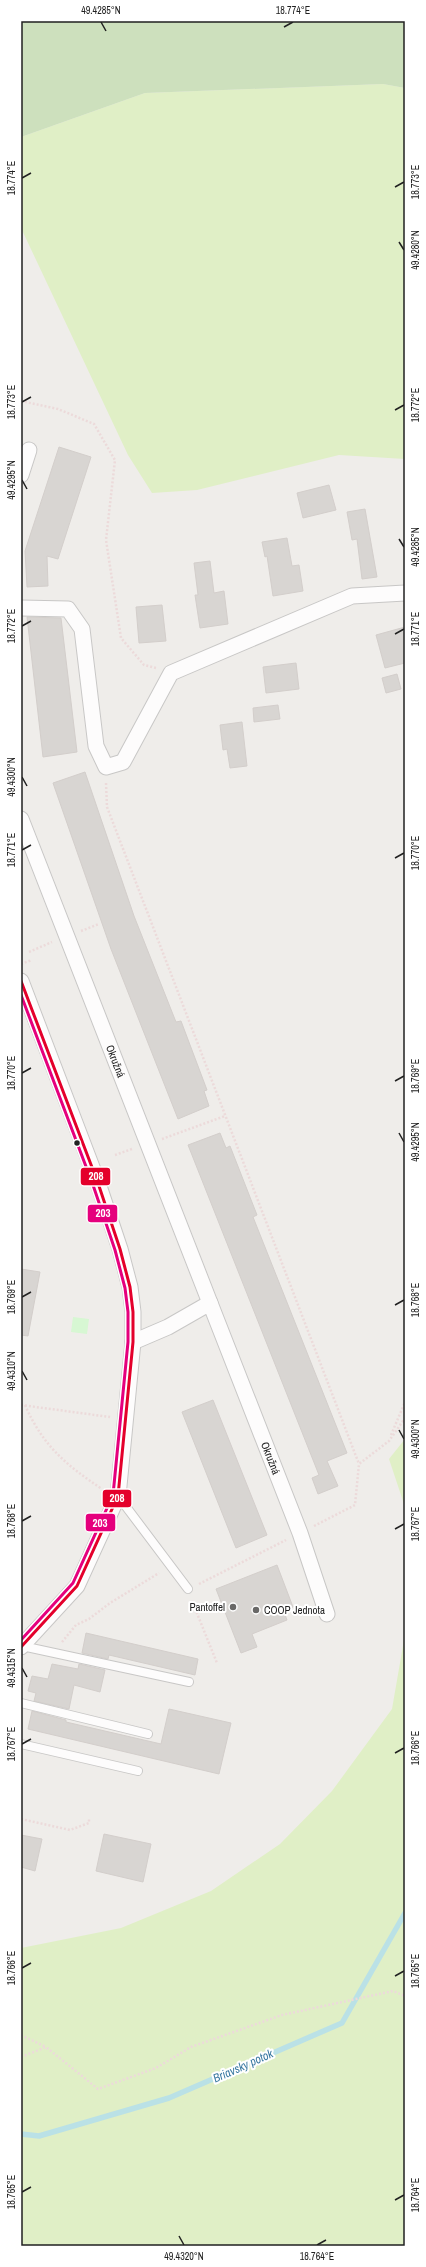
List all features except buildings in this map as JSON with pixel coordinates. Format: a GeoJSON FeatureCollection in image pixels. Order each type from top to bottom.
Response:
{"type":"FeatureCollection","features":[{"type":"Feature","properties":{"kind":"street"},"geometry":{"type":"LineString","coordinates":[[21,475],[29,450]]}},
{"type":"Feature","properties":{"kind":"street"},"geometry":{"type":"LineString","coordinates":[[21,608],[68,609],[82,628],[96,746],[106,767],[123,762],[171,673],[352,596],[405,593]]}},
{"type":"Feature","properties":{"kind":"street","name":"Okružná"},"geometry":{"type":"LineString","coordinates":[[21,819],[300,1533],[327,1614]]}},
{"type":"Feature","properties":{"kind":"street"},"geometry":{"type":"LineString","coordinates":[[21,981],[98,1183],[120,1249],[130,1287],[133,1312],[133,1342],[118,1496],[77,1586],[21,1646]]}},
{"type":"Feature","properties":{"kind":"street"},"geometry":{"type":"LineString","coordinates":[[133,1342],[168,1327],[210,1303]]}},
{"type":"Feature","properties":{"kind":"lane"},"geometry":{"type":"LineString","coordinates":[[118,1496],[188,1590]]}},
{"type":"Feature","properties":{"kind":"lane"},"geometry":{"type":"LineString","coordinates":[[21,1646],[189,1682]]}},
{"type":"Feature","properties":{"kind":"lane"},"geometry":{"type":"LineString","coordinates":[[21,1703],[148,1734]]}},
{"type":"Feature","properties":{"kind":"lane"},"geometry":{"type":"LineString","coordinates":[[21,1744],[138,1771]]}},
{"type":"Feature","properties":{"kind":"path"},"geometry":{"type":"LineString","coordinates":[[21,401],[58,410],[94,424],[115,460],[106,540],[121,638],[144,665],[171,673]]}},
{"type":"Feature","properties":{"kind":"path"},"geometry":{"type":"LineString","coordinates":[[106,767],[107,807],[359,1464]]}},
{"type":"Feature","properties":{"kind":"path"},"geometry":{"type":"LineString","coordinates":[[21,964],[32,960]]}},
{"type":"Feature","properties":{"kind":"path"},"geometry":{"type":"LineString","coordinates":[[116,1155],[225,1116]]}},
{"type":"Feature","properties":{"kind":"path"},"geometry":{"type":"LineString","coordinates":[[389,1442],[405,1402]]}},
{"type":"Feature","properties":{"kind":"path"},"geometry":{"type":"LineString","coordinates":[[21,1405],[112,1418]]}},
{"type":"Feature","properties":{"kind":"path"},"geometry":{"type":"LineString","coordinates":[[25,1406],[42,1436],[59,1457],[92,1483],[118,1496]]}},
{"type":"Feature","properties":{"kind":"path"},"geometry":{"type":"LineString","coordinates":[[58,1654],[64,1639],[76,1625],[89,1619],[105,1606],[170,1566]]}},
{"type":"Feature","properties":{"kind":"path"},"geometry":{"type":"LineString","coordinates":[[21,1820],[70,1830],[89,1823],[89,1819]]}},
{"type":"Feature","properties":{"kind":"path"},"geometry":{"type":"LineString","coordinates":[[21,2035],[46,2047],[98,2089],[156,2068],[191,2047],[282,2015],[393,1991],[405,1996]]}},
{"type":"Feature","properties":{"kind":"path"},"geometry":{"type":"LineString","coordinates":[[21,2057],[46,2047]]}},
{"type":"Feature","properties":{"kind":"green space"},"geometry":{"type":"Polygon","coordinates":[[[21,21],[405,21],[405,88],[383,84],[145,93],[21,137],[21,21]]]}},
{"type":"Feature","properties":{"kind":"green space"},"geometry":{"type":"Polygon","coordinates":[[[383,84],[405,88],[405,459],[339,455],[197,490],[152,493],[128,455],[21,228],[21,137],[145,93],[383,84]]]}},
{"type":"Feature","properties":{"kind":"green space"},"geometry":{"type":"Polygon","coordinates":[[[73,1317],[89,1319],[87,1334],[71,1332],[73,1317]]]}},
{"type":"Feature","properties":{"kind":"green space"},"geometry":{"type":"Polygon","coordinates":[[[405,1439],[405,1507],[389,1459],[405,1439]]]}},
{"type":"Feature","properties":{"kind":"green space"},"geometry":{"type":"Polygon","coordinates":[[[405,1634],[405,2246],[21,2246],[21,1948],[121,1928],[211,1891],[280,1844],[332,1791],[392,1709],[405,1634]]]}},
{"type":"Feature","properties":{"kind":"waterway","name":"Briavsky potok"},"geometry":{"type":"LineString","coordinates":[[21,2134],[39,2136],[169,2098],[342,2023],[405,1913]]}},
{"type":"Feature","properties":{"kind":"transit line","name":"208"},"geometry":{"type":"LineString","coordinates":[[21,981],[98,1183],[120,1249],[130,1287],[133,1312],[133,1342],[118,1496],[77,1586],[21,1647]]}},
{"type":"Feature","properties":{"kind":"transit line","name":"203"},"geometry":{"type":"LineString","coordinates":[[21,995],[93,1185],[115,1250],[125,1288],[128,1312],[128,1342],[113,1495],[73,1583],[21,1640]]}},
{"type":"Feature","properties":{"kind":"place","name":"Pantoffel"},"geometry":{"type":"Point","coordinates":[233,1607]}},
{"type":"Feature","properties":{"kind":"place","name":"COOP Jednota"},"geometry":{"type":"Point","coordinates":[256,1610]}}]}
